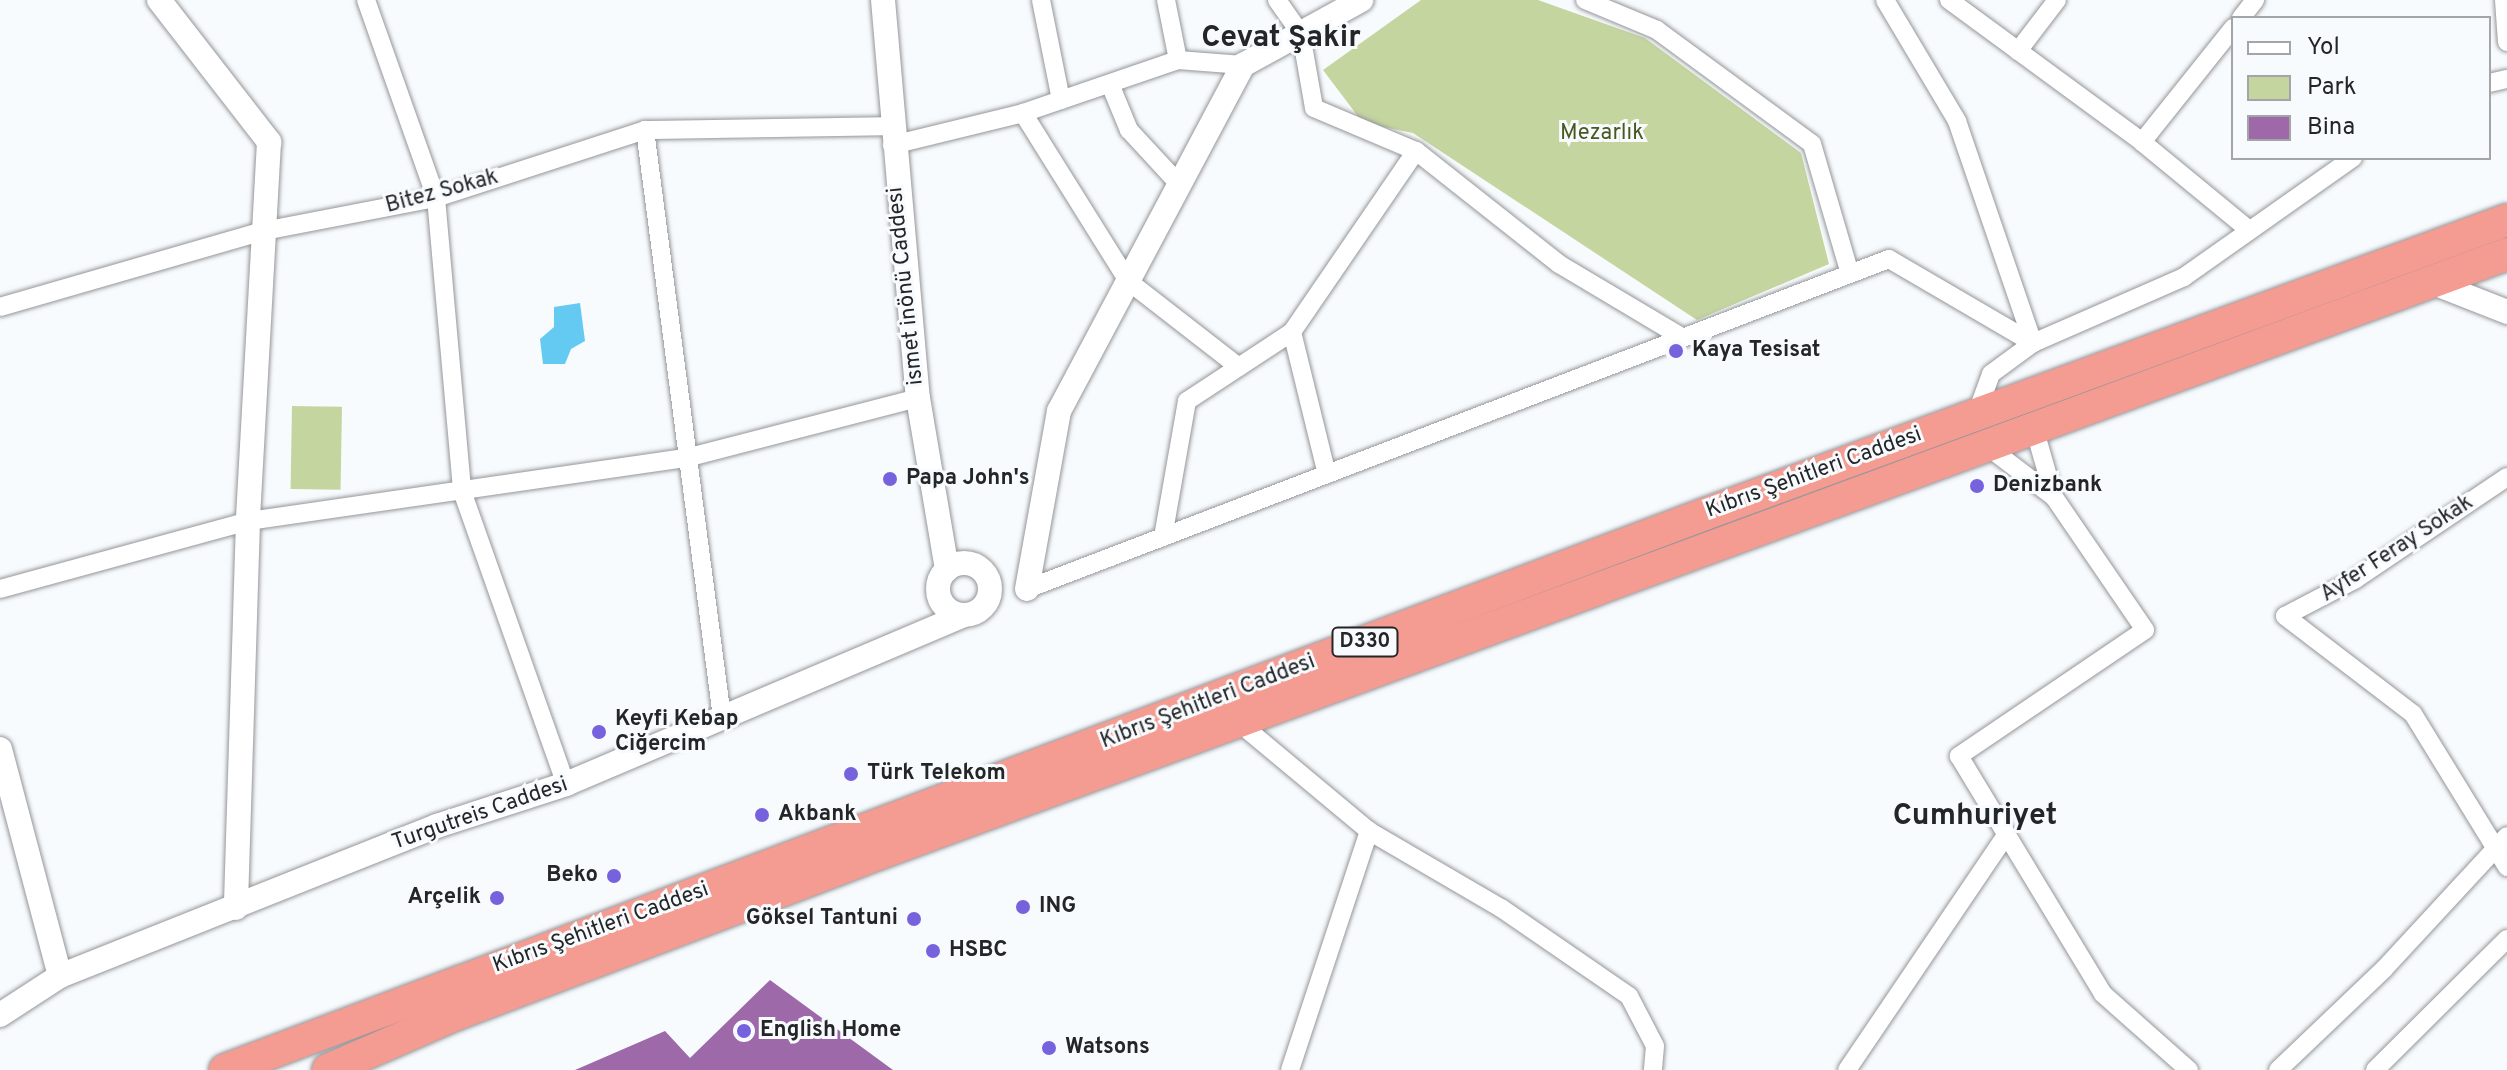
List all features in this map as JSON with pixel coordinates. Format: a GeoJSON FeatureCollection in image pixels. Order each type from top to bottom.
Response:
{"type":"FeatureCollection","features":[{"type":"Feature","properties":{"kind":"highway","name":"Kıbrıs Şehitleri Caddesi"},"geometry":{"type":"LineString","coordinates":[[328,1070],[457,1014],[1237,721],[2507,220]]}},
{"type":"Feature","properties":{"kind":"highway","name":"Kıbrıs Şehitleri Caddesi"},"geometry":{"type":"LineString","coordinates":[[225,1070],[1980,428],[2033,424],[2507,254]]}},
{"type":"Feature","properties":{"kind":"street"},"geometry":{"type":"LineString","coordinates":[[159,0],[269,142],[248,521],[236,908]]}},
{"type":"Feature","properties":{"kind":"street"},"geometry":{"type":"LineString","coordinates":[[366,0],[436,198],[462,491],[566,784]]}},
{"type":"Feature","properties":{"kind":"street","name":"ismet inönü Caddesi"},"geometry":{"type":"LineString","coordinates":[[883,0],[891,135],[918,398],[947,570]]}},
{"type":"Feature","properties":{"kind":"street"},"geometry":{"type":"LineString","coordinates":[[1041,0],[1061,100]]}},
{"type":"Feature","properties":{"kind":"street"},"geometry":{"type":"LineString","coordinates":[[1166,0],[1178,60],[1243,65],[1361,0]]}},
{"type":"Feature","properties":{"kind":"street"},"geometry":{"type":"LineString","coordinates":[[1277,0],[1301,34],[1314,108],[1416,151],[1559,264],[1683,338]]}},
{"type":"Feature","properties":{"kind":"street"},"geometry":{"type":"LineString","coordinates":[[1587,0],[1657,30],[1812,144],[1850,274]]}},
{"type":"Feature","properties":{"kind":"street"},"geometry":{"type":"LineString","coordinates":[[1885,0],[1957,121],[2033,343]]}},
{"type":"Feature","properties":{"kind":"street"},"geometry":{"type":"LineString","coordinates":[[1949,0],[2142,142],[2249,230]]}},
{"type":"Feature","properties":{"kind":"street"},"geometry":{"type":"LineString","coordinates":[[2018,51],[2057,0]]}},
{"type":"Feature","properties":{"kind":"street"},"geometry":{"type":"LineString","coordinates":[[2243,16],[2255,0]]}},
{"type":"Feature","properties":{"kind":"street"},"geometry":{"type":"LineString","coordinates":[[2504,0],[2507,42]]}},
{"type":"Feature","properties":{"kind":"street"},"geometry":{"type":"LineString","coordinates":[[2142,142],[2231,31]]}},
{"type":"Feature","properties":{"kind":"street","name":"Bitez Sokak"},"geometry":{"type":"LineString","coordinates":[[0,307],[264,231],[436,198],[645,130],[891,135],[1023,113],[1178,60]]}},
{"type":"Feature","properties":{"kind":"street"},"geometry":{"type":"LineString","coordinates":[[1027,589],[1059,411],[1243,65]]}},
{"type":"Feature","properties":{"kind":"street"},"geometry":{"type":"LineString","coordinates":[[1110,84],[1129,130],[1179,184]]}},
{"type":"Feature","properties":{"kind":"street"},"geometry":{"type":"LineString","coordinates":[[1023,113],[1128,281],[1239,367]]}},
{"type":"Feature","properties":{"kind":"street"},"geometry":{"type":"LineString","coordinates":[[645,130],[722,717]]}},
{"type":"Feature","properties":{"kind":"street"},"geometry":{"type":"LineString","coordinates":[[1163,537],[1187,401],[1292,332],[1416,151]]}},
{"type":"Feature","properties":{"kind":"street"},"geometry":{"type":"LineString","coordinates":[[2189,1070],[2103,994],[2004,838],[1959,756],[2145,630],[2054,497],[1980,428],[1991,374],[2033,343],[2184,277],[2350,160]]}},
{"type":"Feature","properties":{"kind":"street"},"geometry":{"type":"LineString","coordinates":[[941,602],[962,616],[1889,259],[2033,343]]}},
{"type":"Feature","properties":{"kind":"street"},"geometry":{"type":"LineString","coordinates":[[2431,282],[2507,312]]}},
{"type":"Feature","properties":{"kind":"street"},"geometry":{"type":"LineString","coordinates":[[1292,332],[1327,474]]}},
{"type":"Feature","properties":{"kind":"street"},"geometry":{"type":"LineString","coordinates":[[0,589],[248,521],[686,458],[918,398]]}},
{"type":"Feature","properties":{"kind":"street"},"geometry":{"type":"LineString","coordinates":[[2033,424],[2054,497]]}},
{"type":"Feature","properties":{"kind":"street","name":"Ayfer Feray Sokak"},"geometry":{"type":"LineString","coordinates":[[2501,860],[2413,714],[2285,616],[2356,579],[2507,477]]}},
{"type":"Feature","properties":{"kind":"street"},"geometry":{"type":"LineString","coordinates":[[940,528],[989,582],[985,606]]}},
{"type":"Feature","properties":{"kind":"street"},"geometry":{"type":"LineString","coordinates":[[931,628],[941,602],[938,585],[947,570],[975,566],[1027,589]]}},
{"type":"Feature","properties":{"kind":"street","name":"Turgutreis Caddesi"},"geometry":{"type":"LineString","coordinates":[[0,1015],[60,976],[437,826],[566,784],[962,616]]}},
{"type":"Feature","properties":{"kind":"street"},"geometry":{"type":"LineString","coordinates":[[1237,721],[1369,831],[1501,908],[1629,996],[1655,1046],[1653,1070]]}},
{"type":"Feature","properties":{"kind":"street"},"geometry":{"type":"LineString","coordinates":[[0,749],[60,976]]}},
{"type":"Feature","properties":{"kind":"street"},"geometry":{"type":"LineString","coordinates":[[1290,1070],[1369,831]]}},
{"type":"Feature","properties":{"kind":"street"},"geometry":{"type":"LineString","coordinates":[[2278,1070],[2501,860],[2507,836]]}},
{"type":"Feature","properties":{"kind":"street"},"geometry":{"type":"LineString","coordinates":[[1847,1070],[2004,838]]}},
{"type":"Feature","properties":{"kind":"street"},"geometry":{"type":"LineString","coordinates":[[2375,1070],[2507,939]]}},
{"type":"Feature","properties":{"kind":"green space","name":"Mezarlık"},"geometry":{"type":"Polygon","coordinates":[[[1421,0],[1538,0],[1645,38],[1801,153],[1829,264],[1697,320],[1413,133],[1363,123],[1323,70],[1421,0]]]}},
{"type":"Feature","properties":{"kind":"green space"},"geometry":{"type":"Polygon","coordinates":[[[292,406],[342,407],[341,490],[291,489],[292,406]]]}},
{"type":"Feature","properties":{"kind":"water"},"geometry":{"type":"Polygon","coordinates":[[[580,303],[585,341],[571,349],[565,364],[543,364],[540,339],[554,327],[554,307],[580,303]]]}},
{"type":"Feature","properties":{"kind":"building"},"geometry":{"type":"Polygon","coordinates":[[[770,980],[893,1070],[575,1070],[665,1031],[690,1058],[770,980]]]}},
{"type":"Feature","properties":{"kind":"place","name":"Kaya Tesisat"},"geometry":{"type":"Point","coordinates":[1676,351]}},
{"type":"Feature","properties":{"kind":"place","name":"Papa John's"},"geometry":{"type":"Point","coordinates":[890,479]}},
{"type":"Feature","properties":{"kind":"place","name":"Denizbank"},"geometry":{"type":"Point","coordinates":[1977,486]}},
{"type":"Feature","properties":{"kind":"place","name":"Keyfi Kebap Ciğercim"},"geometry":{"type":"Point","coordinates":[599,732]}},
{"type":"Feature","properties":{"kind":"place","name":"Türk Telekom"},"geometry":{"type":"Point","coordinates":[851,774]}},
{"type":"Feature","properties":{"kind":"place","name":"Akbank"},"geometry":{"type":"Point","coordinates":[762,815]}},
{"type":"Feature","properties":{"kind":"place","name":"Beko"},"geometry":{"type":"Point","coordinates":[614,876]}},
{"type":"Feature","properties":{"kind":"place","name":"Arçelik"},"geometry":{"type":"Point","coordinates":[497,898]}},
{"type":"Feature","properties":{"kind":"place","name":"ING"},"geometry":{"type":"Point","coordinates":[1023,907]}},
{"type":"Feature","properties":{"kind":"place","name":"Göksel Tantuni"},"geometry":{"type":"Point","coordinates":[914,919]}},
{"type":"Feature","properties":{"kind":"place","name":"HSBC"},"geometry":{"type":"Point","coordinates":[933,951]}},
{"type":"Feature","properties":{"kind":"place","name":"English Home"},"geometry":{"type":"Point","coordinates":[744,1031]}},
{"type":"Feature","properties":{"kind":"place","name":"Watsons"},"geometry":{"type":"Point","coordinates":[1049,1048]}},
{"type":"Feature","properties":{"kind":"district","name":"Cevat Şakir"},"geometry":{"type":"Point","coordinates":[1281,39]}},
{"type":"Feature","properties":{"kind":"district","name":"Cumhuriyet"},"geometry":{"type":"Point","coordinates":[1975,817]}}]}
